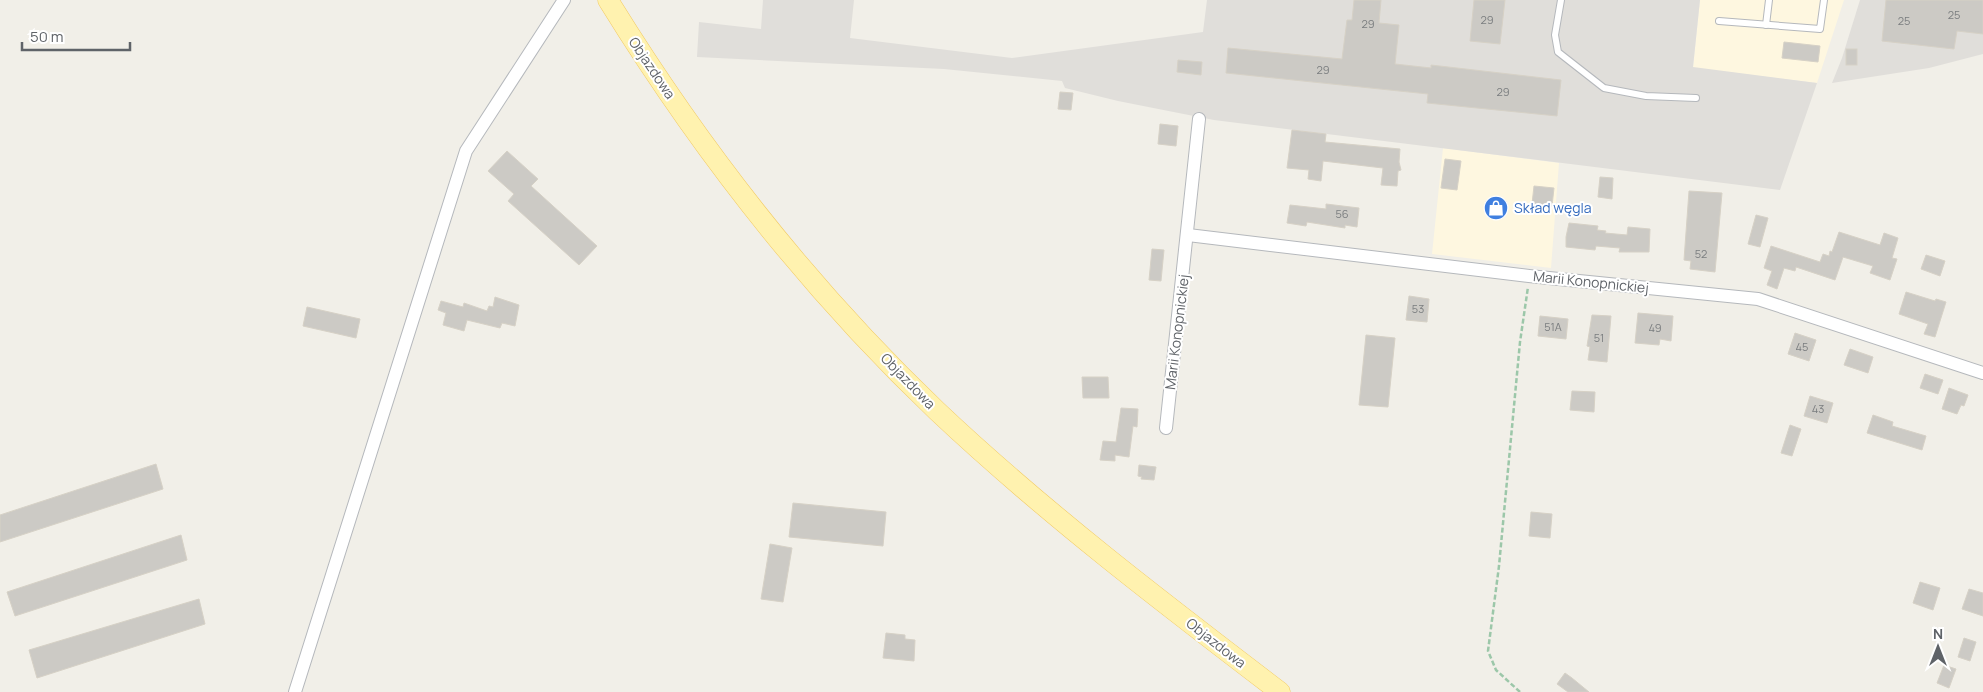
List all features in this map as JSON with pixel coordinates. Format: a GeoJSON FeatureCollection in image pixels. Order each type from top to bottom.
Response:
{"type":"FeatureCollection","features":[{"type":"Feature","properties":{"kind":"main road","name":"Objazdowa"},"geometry":{"type":"LineString","coordinates":[[608,0],[669,94],[744,195],[812,278],[887,360],[936,410],[1072,530],[1280,692]]}},
{"type":"Feature","properties":{"kind":"street"},"geometry":{"type":"LineString","coordinates":[[296,692],[466,151],[564,0]]}},
{"type":"Feature","properties":{"kind":"street","name":"Marii Konopnickiej"},"geometry":{"type":"LineString","coordinates":[[1166,428],[1199,120]]}},
{"type":"Feature","properties":{"kind":"street","name":"Marii Konopnickiej"},"geometry":{"type":"LineString","coordinates":[[1188,235],[1529,276],[1758,299],[1983,374]]}},
{"type":"Feature","properties":{"kind":"lane"},"geometry":{"type":"LineString","coordinates":[[1561,0],[1555,35],[1558,52],[1604,88],[1646,96],[1696,98]]}},
{"type":"Feature","properties":{"kind":"lane"},"geometry":{"type":"LineString","coordinates":[[1766,25],[1769,0]]}},
{"type":"Feature","properties":{"kind":"lane"},"geometry":{"type":"LineString","coordinates":[[1719,20],[1820,29],[1824,0]]}},
{"type":"Feature","properties":{"kind":"path"},"geometry":{"type":"LineString","coordinates":[[1520,692],[1496,670],[1488,651],[1499,566],[1520,342],[1529,276]]}},
{"type":"Feature","properties":{"kind":"shaded area"},"geometry":{"type":"Polygon","coordinates":[[[763,0],[854,0],[850,38],[1012,58],[1203,32],[1207,0],[1700,0],[1693,67],[1817,83],[1780,190],[1214,120],[1118,101],[1065,88],[1062,81],[944,69],[697,57],[699,22],[761,29],[763,0]]]}},
{"type":"Feature","properties":{"kind":"shaded area"},"geometry":{"type":"Polygon","coordinates":[[[1700,0],[1844,0],[1817,83],[1693,68],[1700,0]]]}},
{"type":"Feature","properties":{"kind":"shaded area"},"geometry":{"type":"Polygon","coordinates":[[[1860,0],[1983,0],[1983,54],[1929,68],[1832,83],[1860,0]]]}},
{"type":"Feature","properties":{"kind":"shaded area","name":"Skład węgla"},"geometry":{"type":"Polygon","coordinates":[[[1443,148],[1559,163],[1551,268],[1432,254],[1443,148]]]}},
{"type":"Feature","properties":{"kind":"building"},"geometry":{"type":"Polygon","coordinates":[[[1354,0],[1381,0],[1379,23],[1399,25],[1395,64],[1431,68],[1431,65],[1561,80],[1557,116],[1427,103],[1428,94],[1226,73],[1228,48],[1342,59],[1347,20],[1352,20],[1354,0]]]}},
{"type":"Feature","properties":{"kind":"building"},"geometry":{"type":"Polygon","coordinates":[[[1474,0],[1505,0],[1500,44],[1470,41],[1474,0]]]}},
{"type":"Feature","properties":{"kind":"building"},"geometry":{"type":"Polygon","coordinates":[[[1886,0],[1983,0],[1983,34],[1957,31],[1954,49],[1882,41],[1886,0]]]}},
{"type":"Feature","properties":{"kind":"building"},"geometry":{"type":"Polygon","coordinates":[[[1784,42],[1820,46],[1818,62],[1782,58],[1784,42]]]}},
{"type":"Feature","properties":{"kind":"building"},"geometry":{"type":"Polygon","coordinates":[[[1846,49],[1857,49],[1857,65],[1846,65],[1846,49]]]}},
{"type":"Feature","properties":{"kind":"building"},"geometry":{"type":"Polygon","coordinates":[[[1178,60],[1202,62],[1201,75],[1177,72],[1178,60]]]}},
{"type":"Feature","properties":{"kind":"building"},"geometry":{"type":"Polygon","coordinates":[[[1060,92],[1073,93],[1071,110],[1058,109],[1060,92]]]}},
{"type":"Feature","properties":{"kind":"building"},"geometry":{"type":"Polygon","coordinates":[[[1160,124],[1178,126],[1176,146],[1158,144],[1160,124]]]}},
{"type":"Feature","properties":{"kind":"building"},"geometry":{"type":"Polygon","coordinates":[[[1292,130],[1326,134],[1325,142],[1400,149],[1399,162],[1401,170],[1398,171],[1397,186],[1381,185],[1383,168],[1323,161],[1321,181],[1308,179],[1309,170],[1287,168],[1292,130]]]}},
{"type":"Feature","properties":{"kind":"building"},"geometry":{"type":"Polygon","coordinates":[[[507,151],[538,179],[531,186],[597,246],[579,265],[508,201],[514,194],[488,171],[507,151]]]}},
{"type":"Feature","properties":{"kind":"building"},"geometry":{"type":"Polygon","coordinates":[[[1445,159],[1461,161],[1457,190],[1441,188],[1445,159]]]}},
{"type":"Feature","properties":{"kind":"building"},"geometry":{"type":"Polygon","coordinates":[[[1600,177],[1613,178],[1612,199],[1598,197],[1600,177]]]}},
{"type":"Feature","properties":{"kind":"building"},"geometry":{"type":"Polygon","coordinates":[[[1534,186],[1554,188],[1552,206],[1532,204],[1534,186]]]}},
{"type":"Feature","properties":{"kind":"building"},"geometry":{"type":"Polygon","coordinates":[[[1689,191],[1722,193],[1715,272],[1690,269],[1691,261],[1684,260],[1689,191]]]}},
{"type":"Feature","properties":{"kind":"building"},"geometry":{"type":"Polygon","coordinates":[[[1326,204],[1359,208],[1357,227],[1345,225],[1345,228],[1307,222],[1306,226],[1287,223],[1290,205],[1326,209],[1326,204]]]}},
{"type":"Feature","properties":{"kind":"building"},"geometry":{"type":"Polygon","coordinates":[[[1756,215],[1768,218],[1760,247],[1748,244],[1756,215]]]}},
{"type":"Feature","properties":{"kind":"building"},"geometry":{"type":"Polygon","coordinates":[[[1569,223],[1598,226],[1597,230],[1606,231],[1605,233],[1627,235],[1628,227],[1650,229],[1649,252],[1619,252],[1620,248],[1596,246],[1595,250],[1566,247],[1569,223]]]}},
{"type":"Feature","properties":{"kind":"building"},"geometry":{"type":"Polygon","coordinates":[[[1839,232],[1880,245],[1884,233],[1898,238],[1892,258],[1897,259],[1890,280],[1870,273],[1873,266],[1843,257],[1835,280],[1796,267],[1795,271],[1784,268],[1777,289],[1767,285],[1772,271],[1764,268],[1771,246],[1820,262],[1823,254],[1829,256],[1830,251],[1832,252],[1839,232]]]}},
{"type":"Feature","properties":{"kind":"building"},"geometry":{"type":"Polygon","coordinates":[[[1152,249],[1164,250],[1161,281],[1149,280],[1152,249]]]}},
{"type":"Feature","properties":{"kind":"building"},"geometry":{"type":"Polygon","coordinates":[[[1926,255],[1945,261],[1940,276],[1921,269],[1926,255]]]}},
{"type":"Feature","properties":{"kind":"building"},"geometry":{"type":"Polygon","coordinates":[[[1906,292],[1935,301],[1936,299],[1946,302],[1935,337],[1924,334],[1928,324],[1899,314],[1906,292]]]}},
{"type":"Feature","properties":{"kind":"building"},"geometry":{"type":"Polygon","coordinates":[[[1409,296],[1429,299],[1427,322],[1406,320],[1409,296]]]}},
{"type":"Feature","properties":{"kind":"building"},"geometry":{"type":"Polygon","coordinates":[[[495,297],[519,305],[515,326],[502,323],[500,328],[467,320],[464,331],[443,325],[446,313],[438,310],[441,301],[463,307],[464,303],[487,311],[489,306],[493,307],[495,297]]]}},
{"type":"Feature","properties":{"kind":"building"},"geometry":{"type":"Polygon","coordinates":[[[307,307],[360,319],[356,338],[303,326],[307,307]]]}},
{"type":"Feature","properties":{"kind":"building"},"geometry":{"type":"Polygon","coordinates":[[[1638,313],[1673,316],[1671,341],[1660,339],[1659,345],[1635,343],[1638,313]]]}},
{"type":"Feature","properties":{"kind":"building"},"geometry":{"type":"Polygon","coordinates":[[[1592,315],[1611,316],[1607,362],[1588,360],[1590,347],[1587,346],[1592,315]]]}},
{"type":"Feature","properties":{"kind":"building"},"geometry":{"type":"Polygon","coordinates":[[[1540,316],[1568,319],[1566,339],[1538,336],[1540,316]]]}},
{"type":"Feature","properties":{"kind":"building"},"geometry":{"type":"Polygon","coordinates":[[[1795,333],[1816,340],[1809,361],[1788,354],[1795,333]]]}},
{"type":"Feature","properties":{"kind":"building"},"geometry":{"type":"Polygon","coordinates":[[[1366,335],[1395,338],[1388,407],[1359,405],[1366,335]]]}},
{"type":"Feature","properties":{"kind":"building"},"geometry":{"type":"Polygon","coordinates":[[[1850,349],[1873,357],[1868,373],[1844,365],[1850,349]]]}},
{"type":"Feature","properties":{"kind":"building"},"geometry":{"type":"Polygon","coordinates":[[[1925,374],[1943,380],[1938,394],[1920,388],[1925,374]]]}},
{"type":"Feature","properties":{"kind":"building"},"geometry":{"type":"Polygon","coordinates":[[[1082,377],[1108,377],[1109,398],[1083,398],[1082,377]]]}},
{"type":"Feature","properties":{"kind":"building"},"geometry":{"type":"Polygon","coordinates":[[[1949,388],[1968,395],[1964,406],[1961,405],[1957,414],[1942,409],[1949,388]]]}},
{"type":"Feature","properties":{"kind":"building"},"geometry":{"type":"Polygon","coordinates":[[[1572,391],[1595,392],[1594,412],[1570,410],[1572,391]]]}},
{"type":"Feature","properties":{"kind":"building"},"geometry":{"type":"Polygon","coordinates":[[[1810,396],[1833,403],[1827,423],[1804,416],[1810,396]]]}},
{"type":"Feature","properties":{"kind":"building"},"geometry":{"type":"Polygon","coordinates":[[[1121,408],[1138,409],[1137,427],[1133,426],[1129,457],[1115,455],[1115,461],[1100,460],[1103,441],[1116,442],[1121,408]]]}},
{"type":"Feature","properties":{"kind":"building"},"geometry":{"type":"Polygon","coordinates":[[[1873,415],[1893,422],[1892,426],[1926,436],[1922,450],[1867,433],[1873,415]]]}},
{"type":"Feature","properties":{"kind":"building"},"geometry":{"type":"Polygon","coordinates":[[[1790,425],[1801,429],[1792,456],[1781,453],[1790,425]]]}},
{"type":"Feature","properties":{"kind":"building"},"geometry":{"type":"Polygon","coordinates":[[[156,464],[163,489],[0,542],[0,515],[156,464]]]}},
{"type":"Feature","properties":{"kind":"building"},"geometry":{"type":"Polygon","coordinates":[[[1139,465],[1156,467],[1154,480],[1141,479],[1142,477],[1138,476],[1139,465]]]}},
{"type":"Feature","properties":{"kind":"building"},"geometry":{"type":"Polygon","coordinates":[[[793,503],[886,512],[883,546],[789,537],[793,503]]]}},
{"type":"Feature","properties":{"kind":"building"},"geometry":{"type":"Polygon","coordinates":[[[1531,512],[1552,514],[1550,538],[1529,536],[1531,512]]]}},
{"type":"Feature","properties":{"kind":"building"},"geometry":{"type":"Polygon","coordinates":[[[181,535],[187,560],[15,616],[7,592],[181,535]]]}},
{"type":"Feature","properties":{"kind":"building"},"geometry":{"type":"Polygon","coordinates":[[[770,544],[792,548],[783,602],[761,599],[770,544]]]}},
{"type":"Feature","properties":{"kind":"building"},"geometry":{"type":"Polygon","coordinates":[[[1920,582],[1940,588],[1933,610],[1913,603],[1920,582]]]}},
{"type":"Feature","properties":{"kind":"building"},"geometry":{"type":"Polygon","coordinates":[[[1969,589],[1983,593],[1983,616],[1962,609],[1969,589]]]}},
{"type":"Feature","properties":{"kind":"building"},"geometry":{"type":"Polygon","coordinates":[[[199,599],[205,624],[37,678],[29,650],[199,599]]]}},
{"type":"Feature","properties":{"kind":"building"},"geometry":{"type":"Polygon","coordinates":[[[886,633],[905,635],[905,639],[915,640],[914,661],[883,658],[886,633]]]}},
{"type":"Feature","properties":{"kind":"building"},"geometry":{"type":"Polygon","coordinates":[[[1964,638],[1976,642],[1970,661],[1958,657],[1964,638]]]}},
{"type":"Feature","properties":{"kind":"building"},"geometry":{"type":"Polygon","coordinates":[[[1944,665],[1956,669],[1949,688],[1937,683],[1944,665]]]}},
{"type":"Feature","properties":{"kind":"building"},"geometry":{"type":"Polygon","coordinates":[[[1565,673],[1589,692],[1568,692],[1557,684],[1565,673]]]}},
{"type":"Feature","properties":{"kind":"place","name":"Skład węgla"},"geometry":{"type":"Point","coordinates":[1496,208]}}]}
